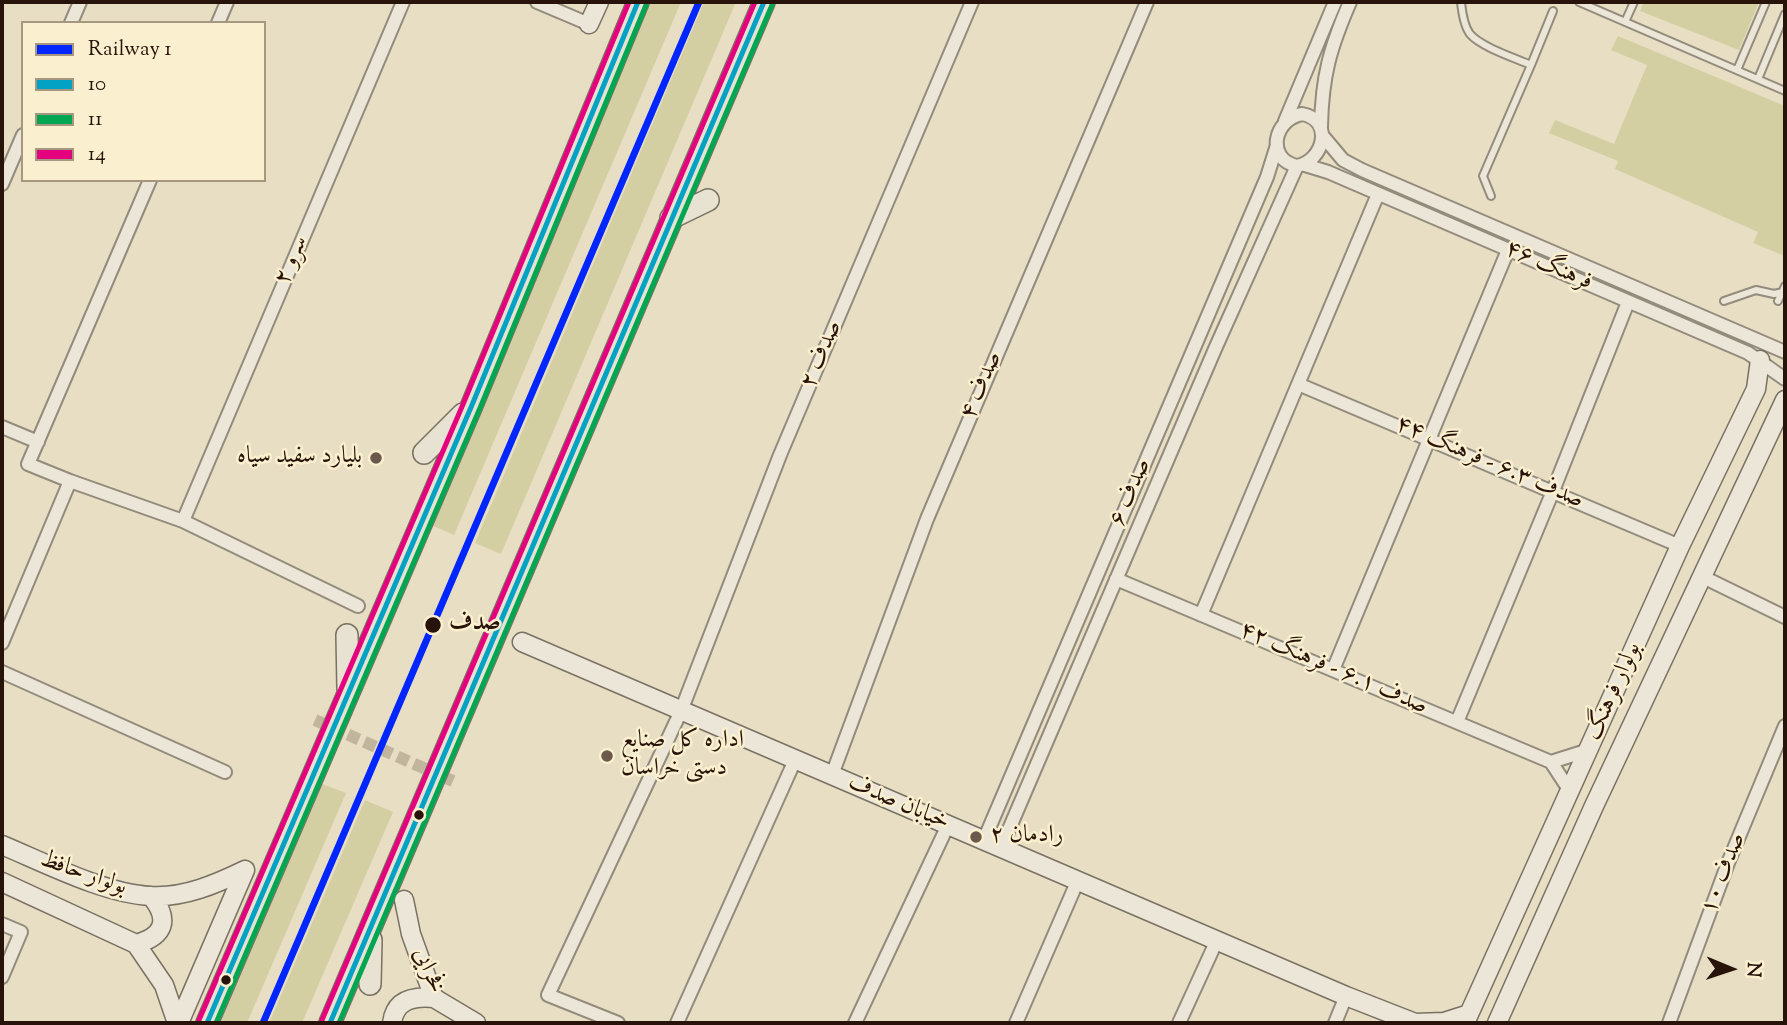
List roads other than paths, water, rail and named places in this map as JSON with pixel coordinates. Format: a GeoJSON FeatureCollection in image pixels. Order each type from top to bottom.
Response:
{"type":"FeatureCollection","features":[{"type":"Feature","properties":{"kind":"highway"},"geometry":{"type":"LineString","coordinates":[[207,1023],[472,405],[638,2]]}},
{"type":"Feature","properties":{"kind":"highway"},"geometry":{"type":"LineString","coordinates":[[330,1023],[764,2]]}},
{"type":"Feature","properties":{"kind":"highway"},"geometry":{"type":"LineString","coordinates":[[671,218],[708,200]]}},
{"type":"Feature","properties":{"kind":"highway"},"geometry":{"type":"LineString","coordinates":[[424,453],[472,405]]}},
{"type":"Feature","properties":{"kind":"highway"},"geometry":{"type":"LineString","coordinates":[[347,635],[348,695]]}},
{"type":"Feature","properties":{"kind":"highway"},"geometry":{"type":"LineString","coordinates":[[370,984],[371,928]]}},
{"type":"Feature","properties":{"kind":"street"},"geometry":{"type":"LineString","coordinates":[[72,21],[80,2]]}},
{"type":"Feature","properties":{"kind":"street"},"geometry":{"type":"LineString","coordinates":[[219,21],[227,2]]}},
{"type":"Feature","properties":{"kind":"street","name":"سرو ۲"},"geometry":{"type":"LineString","coordinates":[[183,521],[402,2]]}},
{"type":"Feature","properties":{"kind":"street"},"geometry":{"type":"LineString","coordinates":[[537,2],[589,24],[599,2]]}},
{"type":"Feature","properties":{"kind":"street","name":"صدف ۲"},"geometry":{"type":"LineString","coordinates":[[618,1023],[548,995],[681,710],[780,455],[972,2]]}},
{"type":"Feature","properties":{"kind":"street","name":"صدف ۴"},"geometry":{"type":"LineString","coordinates":[[832,775],[927,519],[1147,2]]}},
{"type":"Feature","properties":{"kind":"street"},"geometry":{"type":"LineString","coordinates":[[1335,2],[1277,145],[1282,159],[1301,165],[1316,155],[1322,131],[1321,91],[1325,69],[1350,2]]}},
{"type":"Feature","properties":{"kind":"street"},"geometry":{"type":"LineString","coordinates":[[1283,125],[1294,115],[1310,115],[1322,131]]}},
{"type":"Feature","properties":{"kind":"street","name":"فرهنگ ۴۶"},"geometry":{"type":"LineString","coordinates":[[1322,131],[1343,160],[1362,170],[1785,352]]}},
{"type":"Feature","properties":{"kind":"street"},"geometry":{"type":"LineString","coordinates":[[2,184],[21,140]]}},
{"type":"Feature","properties":{"kind":"street","name":"صدف ۶"},"geometry":{"type":"LineString","coordinates":[[984,840],[1261,189],[1277,145]]}},
{"type":"Feature","properties":{"kind":"street","name":"فرهنگ ۴۶"},"geometry":{"type":"LineString","coordinates":[[1301,165],[1328,172],[1628,302],[1759,360],[1771,372],[1785,379]]}},
{"type":"Feature","properties":{"kind":"street","name":"صدف ۶"},"geometry":{"type":"LineString","coordinates":[[1001,848],[1185,418],[1301,165]]}},
{"type":"Feature","properties":{"kind":"street"},"geometry":{"type":"LineString","coordinates":[[149,182],[28,464],[183,521],[358,606]]}},
{"type":"Feature","properties":{"kind":"street"},"geometry":{"type":"LineString","coordinates":[[1201,615],[1378,194]]}},
{"type":"Feature","properties":{"kind":"street"},"geometry":{"type":"LineString","coordinates":[[1333,670],[1508,250]]}},
{"type":"Feature","properties":{"kind":"street"},"geometry":{"type":"LineString","coordinates":[[1457,722],[1628,302]]}},
{"type":"Feature","properties":{"kind":"street","name":"بولوار فرهنگ"},"geometry":{"type":"LineString","coordinates":[[1467,1019],[1680,546],[1756,389],[1759,360]]}},
{"type":"Feature","properties":{"kind":"street","name":"صدف ۶.۳ - فرهنگ ۴۴"},"geometry":{"type":"LineString","coordinates":[[1298,384],[1680,546]]}},
{"type":"Feature","properties":{"kind":"street"},"geometry":{"type":"LineString","coordinates":[[1756,389],[1772,392],[1784,402]]}},
{"type":"Feature","properties":{"kind":"street","name":"بولوار فرهنگ"},"geometry":{"type":"LineString","coordinates":[[1497,1023],[1700,576],[1784,402]]}},
{"type":"Feature","properties":{"kind":"street"},"geometry":{"type":"LineString","coordinates":[[1167,410],[1185,418]]}},
{"type":"Feature","properties":{"kind":"street"},"geometry":{"type":"LineString","coordinates":[[2,427],[38,442]]}},
{"type":"Feature","properties":{"kind":"street"},"geometry":{"type":"LineString","coordinates":[[2,643],[70,481]]}},
{"type":"Feature","properties":{"kind":"street"},"geometry":{"type":"LineString","coordinates":[[1700,576],[1785,617]]}},
{"type":"Feature","properties":{"kind":"street","name":"صدف ۶.۱ - فرهنگ ۴۲"},"geometry":{"type":"LineString","coordinates":[[1116,579],[1551,762]]}},
{"type":"Feature","properties":{"kind":"street","name":"خیابان صدف"},"geometry":{"type":"LineString","coordinates":[[529,645],[1346,996],[1415,1023]]}},
{"type":"Feature","properties":{"kind":"street"},"geometry":{"type":"LineString","coordinates":[[2,672],[225,772]]}},
{"type":"Feature","properties":{"kind":"street","name":"صدف ۱۰"},"geometry":{"type":"LineString","coordinates":[[1669,1023],[1728,863],[1785,726]]}},
{"type":"Feature","properties":{"kind":"street"},"geometry":{"type":"LineString","coordinates":[[1570,791],[1551,762],[1589,750]]}},
{"type":"Feature","properties":{"kind":"street"},"geometry":{"type":"LineString","coordinates":[[677,1023],[795,760]]}},
{"type":"Feature","properties":{"kind":"street"},"geometry":{"type":"LineString","coordinates":[[855,1023],[948,825]]}},
{"type":"Feature","properties":{"kind":"street","name":"بولوار حافظ"},"geometry":{"type":"LineString","coordinates":[[2,845],[106,887],[151,896],[191,892],[219,883],[245,870],[178,1023]]}},
{"type":"Feature","properties":{"kind":"street"},"geometry":{"type":"LineString","coordinates":[[1016,1023],[1078,880]]}},
{"type":"Feature","properties":{"kind":"street","name":"بولوار حافظ"},"geometry":{"type":"LineString","coordinates":[[2,882],[136,944]]}},
{"type":"Feature","properties":{"kind":"street"},"geometry":{"type":"LineString","coordinates":[[151,896],[162,909],[162,926],[153,940],[136,944],[164,985],[178,1023]]}},
{"type":"Feature","properties":{"kind":"street","name":"فخرایی"},"geometry":{"type":"LineString","coordinates":[[404,900],[425,980],[434,998],[476,1023]]}},
{"type":"Feature","properties":{"kind":"street"},"geometry":{"type":"LineString","coordinates":[[1519,904],[1544,917]]}},
{"type":"Feature","properties":{"kind":"street"},"geometry":{"type":"LineString","coordinates":[[2,924],[21,932],[2,977]]}},
{"type":"Feature","properties":{"kind":"street"},"geometry":{"type":"LineString","coordinates":[[1179,1023],[1217,940]]}},
{"type":"Feature","properties":{"kind":"street"},"geometry":{"type":"LineString","coordinates":[[1335,1023],[1346,996]]}},
{"type":"Feature","properties":{"kind":"street"},"geometry":{"type":"LineString","coordinates":[[392,1023],[396,1008],[407,999],[434,998]]}},
{"type":"Feature","properties":{"kind":"street"},"geometry":{"type":"LineString","coordinates":[[1415,1023],[1467,1019]]}},
{"type":"Feature","properties":{"kind":"lane"},"geometry":{"type":"LineString","coordinates":[[1461,2],[1463,18],[1470,34],[1483,44],[1531,65]]}},
{"type":"Feature","properties":{"kind":"lane"},"geometry":{"type":"LineString","coordinates":[[1579,2],[1785,91]]}},
{"type":"Feature","properties":{"kind":"lane"},"geometry":{"type":"LineString","coordinates":[[1625,22],[1634,2]]}},
{"type":"Feature","properties":{"kind":"lane"},"geometry":{"type":"LineString","coordinates":[[1737,70],[1766,2]]}},
{"type":"Feature","properties":{"kind":"lane"},"geometry":{"type":"LineString","coordinates":[[1491,196],[1483,176],[1553,11]]}},
{"type":"Feature","properties":{"kind":"lane"},"geometry":{"type":"LineString","coordinates":[[1758,79],[1785,14]]}},
{"type":"Feature","properties":{"kind":"lane"},"geometry":{"type":"LineString","coordinates":[[1779,301],[1784,289]]}},
{"type":"Feature","properties":{"kind":"lane"},"geometry":{"type":"LineString","coordinates":[[1724,301],[1756,290],[1774,294],[1784,289]]}},
{"type":"Feature","properties":{"kind":"tunnel"},"geometry":{"type":"LineString","coordinates":[[315,720],[453,781]]}},
{"type":"Feature","properties":{"kind":"rail line","name":"1"},"geometry":{"type":"LineString","coordinates":[[263,1023],[699,2]]}},
{"type":"Feature","properties":{"kind":"place","name":"بلیارد سفید سیاه"},"geometry":{"type":"Point","coordinates":[376,458]}},
{"type":"Feature","properties":{"kind":"place","name":"صدف"},"geometry":{"type":"Point","coordinates":[433,625]}},
{"type":"Feature","properties":{"kind":"place","name":"اداره کل صنایع دستی خراسان"},"geometry":{"type":"Point","coordinates":[607,756]}},
{"type":"Feature","properties":{"kind":"place","name":"رادمان ۲"},"geometry":{"type":"Point","coordinates":[976,837]}}]}
